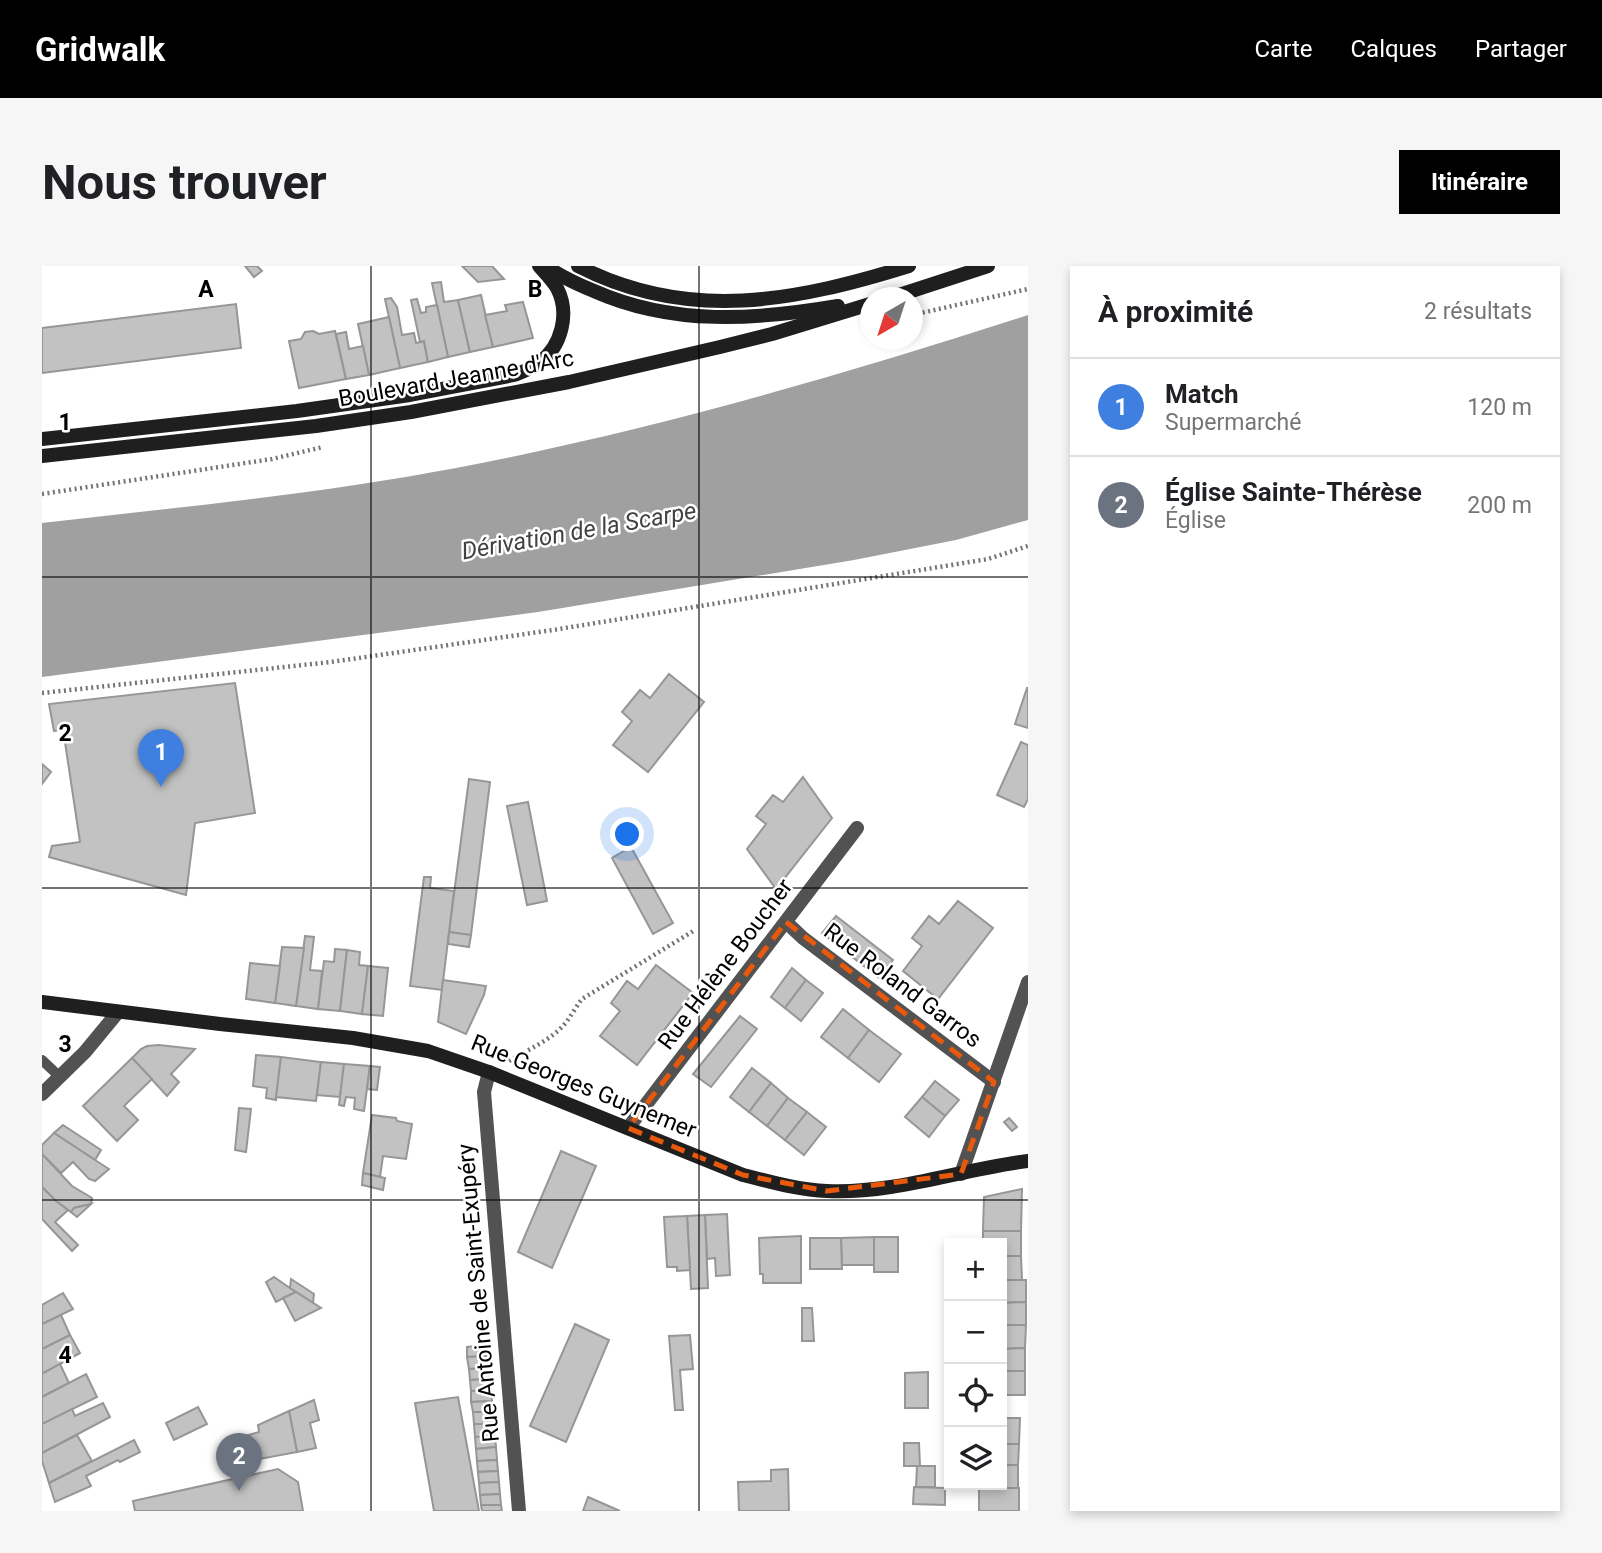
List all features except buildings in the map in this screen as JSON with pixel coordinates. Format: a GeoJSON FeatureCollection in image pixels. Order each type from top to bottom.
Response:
{"type":"FeatureCollection","features":[{"type":"Feature","properties":{"kind":"main road","name":"Boulevard Jeanne d'Arc"},"geometry":{"type":"LineString","coordinates":[[42,439],[297,411],[410,395],[514,375],[539,363],[555,345],[561,332],[561,298],[556,286],[539,266]]}},
{"type":"Feature","properties":{"kind":"main road"},"geometry":{"type":"LineString","coordinates":[[546,266],[600,294],[636,306],[671,313],[719,318],[769,317],[860,303]]}},
{"type":"Feature","properties":{"kind":"main road"},"geometry":{"type":"LineString","coordinates":[[578,266],[632,288],[675,297],[721,301],[792,296],[909,266]]}},
{"type":"Feature","properties":{"kind":"main road"},"geometry":{"type":"LineString","coordinates":[[923,287],[988,266]]}},
{"type":"Feature","properties":{"kind":"main road","name":"Boulevard Jeanne d'Arc"},"geometry":{"type":"LineString","coordinates":[[42,456],[317,426],[423,410],[569,382],[720,347],[772,334],[860,305]]}},
{"type":"Feature","properties":{"kind":"main road"},"geometry":{"type":"LineString","coordinates":[[42,995],[68,1006]]}},
{"type":"Feature","properties":{"kind":"main road"},"geometry":{"type":"LineString","coordinates":[[42,1002],[68,1006]]}},
{"type":"Feature","properties":{"kind":"main road","name":"Rue Georges Guynemer"},"geometry":{"type":"LineString","coordinates":[[68,1006],[412,1047],[450,1057],[489,1072],[743,1175],[804,1189],[874,1189],[1028,1161]]}},
{"type":"Feature","properties":{"kind":"street","name":"Rue Hélène Boucher"},"geometry":{"type":"LineString","coordinates":[[628,1128],[857,828]]}},
{"type":"Feature","properties":{"kind":"street","name":"Rue Roland Garros"},"geometry":{"type":"LineString","coordinates":[[786,922],[803,938],[994,1082]]}},
{"type":"Feature","properties":{"kind":"street"},"geometry":{"type":"LineString","coordinates":[[961,1174],[1028,982]]}},
{"type":"Feature","properties":{"kind":"street"},"geometry":{"type":"LineString","coordinates":[[42,1094],[93,1043],[118,1012]]}},
{"type":"Feature","properties":{"kind":"street","name":"Rue Antoine de Saint-Exupéry"},"geometry":{"type":"LineString","coordinates":[[489,1072],[484,1092],[519,1511]]}},
{"type":"Feature","properties":{"kind":"lane"},"geometry":{"type":"LineString","coordinates":[[42,1060],[60,1077]]}},
{"type":"Feature","properties":{"kind":"path"},"geometry":{"type":"LineString","coordinates":[[923,313],[1028,289]]}},
{"type":"Feature","properties":{"kind":"path"},"geometry":{"type":"LineString","coordinates":[[42,693],[331,662],[539,632],[988,559],[1028,546]]}},
{"type":"Feature","properties":{"kind":"path"},"geometry":{"type":"LineString","coordinates":[[489,1072],[550,1038],[564,1025],[582,999],[695,930]]}},
{"type":"Feature","properties":{"kind":"highlighted area"},"geometry":{"type":"Polygon","coordinates":[[[786,922],[994,1082],[961,1174],[827,1191],[743,1175],[628,1128],[786,922]]]}},
{"type":"Feature","properties":{"kind":"water","name":"Dérivation de la Scarpe"},"geometry":{"type":"Polygon","coordinates":[[[1028,315],[1028,520],[956,540],[854,560],[538,612],[42,677],[42,523],[249,499],[456,468],[673,419],[923,350],[923,348],[1028,315]]]}},
{"type":"Feature","properties":{"kind":"place","name":"Match"},"geometry":{"type":"Point","coordinates":[161,787]}},
{"type":"Feature","properties":{"kind":"place","name":"Église Sainte-Thérèse"},"geometry":{"type":"Point","coordinates":[239,1491]}}]}
